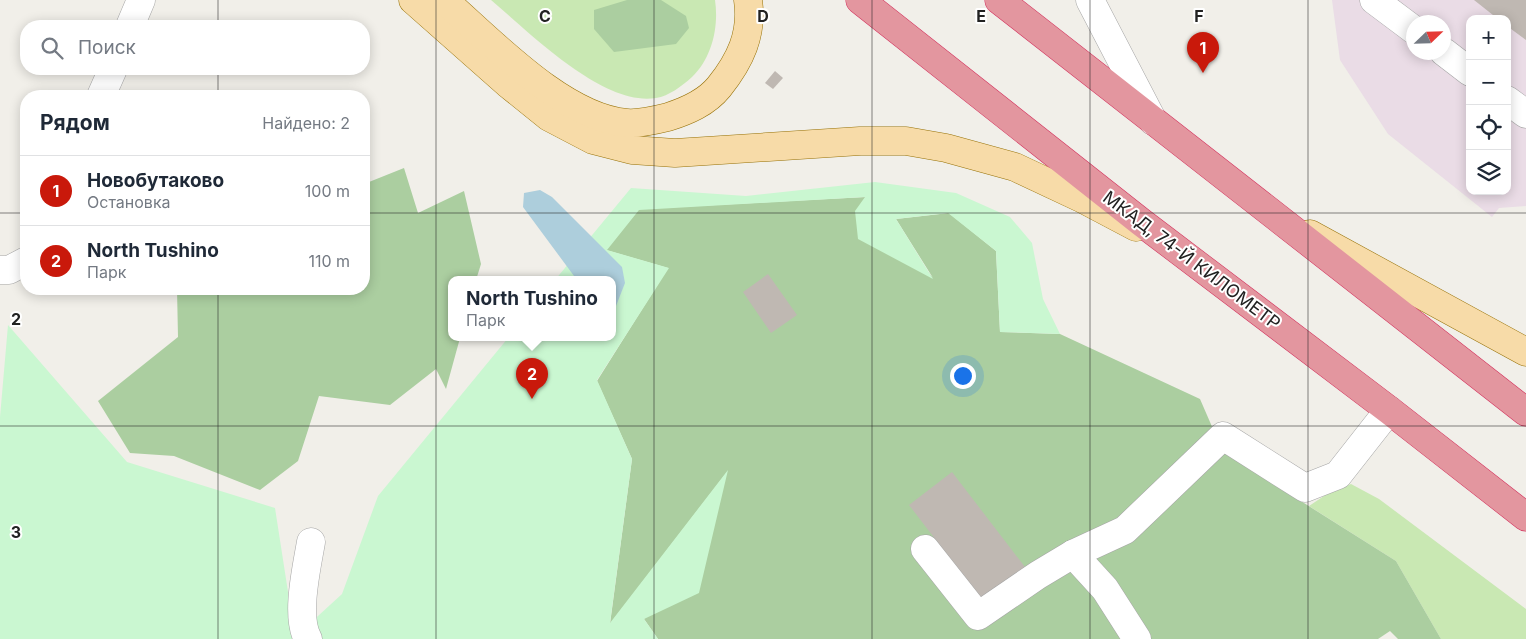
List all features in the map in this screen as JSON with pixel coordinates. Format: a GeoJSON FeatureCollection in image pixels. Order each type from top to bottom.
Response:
{"type":"FeatureCollection","features":[{"type":"Feature","properties":{"kind":"highway","name":"МКАД, 74-Й КИЛОМЕТР"},"geometry":{"type":"LineString","coordinates":[[860,0],[1170,244],[1389,410],[1526,517]]}},
{"type":"Feature","properties":{"kind":"highway"},"geometry":{"type":"LineString","coordinates":[[999,0],[1526,412]]}},
{"type":"Feature","properties":{"kind":"main road"},"geometry":{"type":"LineString","coordinates":[[413,0],[508,84],[549,117],[593,140],[632,150],[676,153],[860,141],[906,141],[946,148],[1015,167],[1083,199],[1170,244]]}},
{"type":"Feature","properties":{"kind":"main road"},"geometry":{"type":"LineString","coordinates":[[444,0],[522,69],[561,99],[597,116],[627,123],[657,120],[687,111],[714,93],[733,69],[746,43],[750,14],[748,0]]}},
{"type":"Feature","properties":{"kind":"main road"},"geometry":{"type":"LineString","coordinates":[[1265,209],[1526,352]]}},
{"type":"Feature","properties":{"kind":"lane"},"geometry":{"type":"LineString","coordinates":[[133,20],[141,0]]}},
{"type":"Feature","properties":{"kind":"lane"},"geometry":{"type":"LineString","coordinates":[[1090,0],[1153,121]]}},
{"type":"Feature","properties":{"kind":"lane"},"geometry":{"type":"LineString","coordinates":[[1374,0],[1406,24]]}},
{"type":"Feature","properties":{"kind":"lane"},"geometry":{"type":"LineString","coordinates":[[1451,57],[1466,69]]}},
{"type":"Feature","properties":{"kind":"lane"},"geometry":{"type":"LineString","coordinates":[[104,90],[110,75]]}},
{"type":"Feature","properties":{"kind":"lane"},"geometry":{"type":"LineString","coordinates":[[1511,103],[1526,114]]}},
{"type":"Feature","properties":{"kind":"lane"},"geometry":{"type":"LineString","coordinates":[[0,270],[9,270],[20,264]]}},
{"type":"Feature","properties":{"kind":"lane"},"geometry":{"type":"LineString","coordinates":[[925,549],[978,616],[1038,575],[1074,554],[1125,530],[1223,436],[1305,488],[1338,476],[1389,410]]}},
{"type":"Feature","properties":{"kind":"lane"},"geometry":{"type":"LineString","coordinates":[[308,639],[305,634],[302,598],[311,542]]}},
{"type":"Feature","properties":{"kind":"lane"},"geometry":{"type":"LineString","coordinates":[[1074,554],[1105,588],[1137,639]]}},
{"type":"Feature","properties":{"kind":"shaded area"},"geometry":{"type":"Polygon","coordinates":[[[1332,0],[1526,0],[1526,206],[1499,208],[1492,217],[1388,134],[1340,60],[1332,0]]]}},
{"type":"Feature","properties":{"kind":"green space"},"geometry":{"type":"Polygon","coordinates":[[[491,0],[715,0],[715,31],[713,42],[705,61],[692,77],[675,90],[661,97],[635,98],[613,91],[568,64],[491,0]]]}},
{"type":"Feature","properties":{"kind":"green space"},"geometry":{"type":"Polygon","coordinates":[[[627,0],[661,0],[686,16],[689,28],[676,44],[614,52],[594,29],[594,10],[627,0]]]}},
{"type":"Feature","properties":{"kind":"green space"},"geometry":{"type":"Polygon","coordinates":[[[404,168],[418,213],[464,191],[481,264],[477,276],[448,276],[448,341],[459,341],[446,389],[436,369],[390,405],[319,396],[298,461],[260,490],[174,456],[130,453],[98,401],[178,337],[177,295],[370,295],[370,182],[404,168]]]}},
{"type":"Feature","properties":{"kind":"green space"},"geometry":{"type":"Polygon","coordinates":[[[875,182],[956,193],[1010,217],[1032,243],[1043,299],[1060,334],[1000,332],[996,251],[948,213],[896,219],[933,279],[858,239],[855,211],[865,197],[639,210],[607,250],[669,268],[597,380],[632,459],[610,623],[728,470],[699,593],[644,619],[658,639],[0,639],[0,417],[8,325],[127,462],[275,508],[295,637],[342,594],[378,496],[506,341],[616,341],[616,276],[558,276],[631,188],[746,196],[875,182]]]}},
{"type":"Feature","properties":{"kind":"green space"},"geometry":{"type":"Polygon","coordinates":[[[866,197],[933,278],[896,219],[949,213],[996,251],[1000,332],[1060,334],[1200,399],[1223,452],[1396,561],[1441,639],[1398,639],[1390,631],[1378,639],[658,639],[644,619],[727,472],[610,624],[632,459],[597,381],[668,268],[606,250],[639,209],[866,197]]]}},
{"type":"Feature","properties":{"kind":"green space"},"geometry":{"type":"Polygon","coordinates":[[[1351,484],[1379,499],[1526,609],[1526,639],[1441,639],[1396,561],[1309,506],[1330,492],[1351,484]]]}},
{"type":"Feature","properties":{"kind":"water"},"geometry":{"type":"Polygon","coordinates":[[[540,190],[552,197],[622,267],[625,283],[616,306],[616,276],[574,276],[523,207],[524,193],[540,190]]]}},
{"type":"Feature","properties":{"kind":"building"},"geometry":{"type":"Polygon","coordinates":[[[1474,0],[1526,0],[1526,40],[1511,29],[1511,15],[1493,15],[1474,0]]]}},
{"type":"Feature","properties":{"kind":"building"},"geometry":{"type":"Polygon","coordinates":[[[775,71],[783,78],[773,89],[765,83],[775,71]]]}},
{"type":"Feature","properties":{"kind":"building"},"geometry":{"type":"Polygon","coordinates":[[[768,274],[797,315],[771,333],[743,292],[768,274]]]}},
{"type":"Feature","properties":{"kind":"building"},"geometry":{"type":"Polygon","coordinates":[[[952,472],[1025,567],[982,600],[909,505],[952,472]]]}},
{"type":"Feature","properties":{"kind":"place","name":"Новобутаково"},"geometry":{"type":"Point","coordinates":[1203,73]}},
{"type":"Feature","properties":{"kind":"place","name":"North Tushino"},"geometry":{"type":"Point","coordinates":[532,399]}}]}
